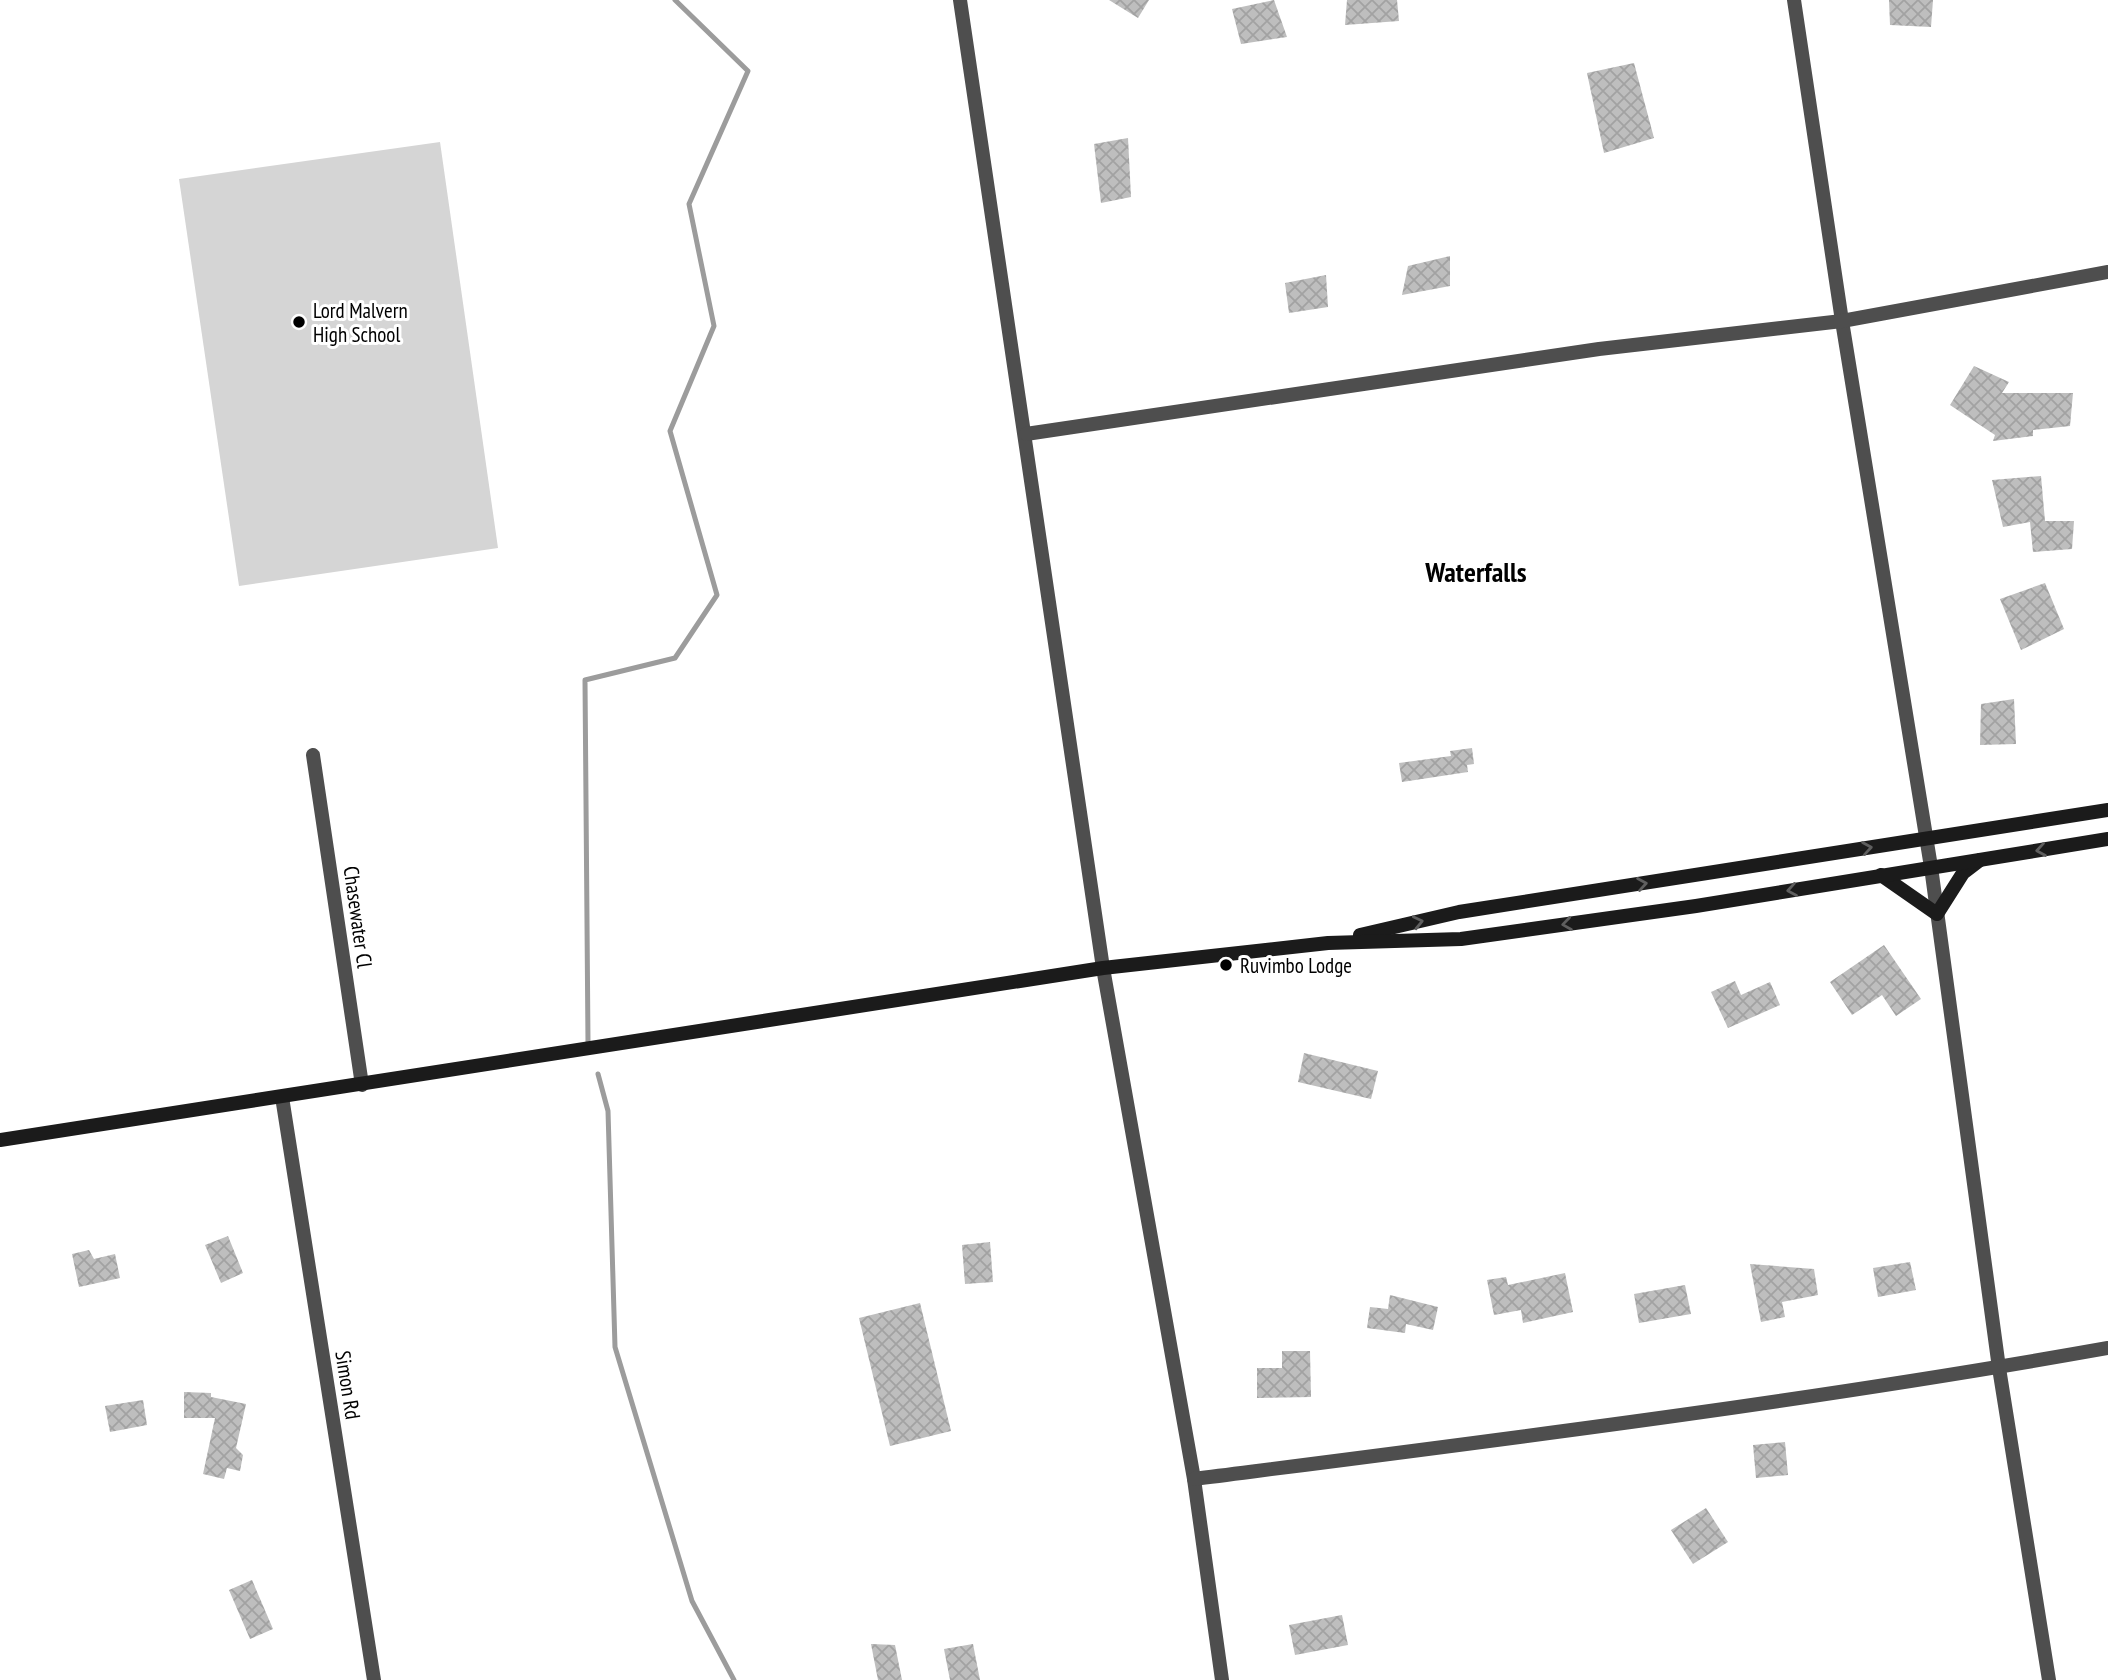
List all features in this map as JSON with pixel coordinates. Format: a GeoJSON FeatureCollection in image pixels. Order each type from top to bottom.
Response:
{"type":"FeatureCollection","features":[{"type":"Feature","properties":{"kind":"street"},"geometry":{"type":"LineString","coordinates":[[960,0],[1103,968],[1194,1479],[1222,1680]]}},
{"type":"Feature","properties":{"kind":"street"},"geometry":{"type":"LineString","coordinates":[[1794,0],[1842,321],[1931,867],[1999,1368],[2049,1680]]}},
{"type":"Feature","properties":{"kind":"street"},"geometry":{"type":"LineString","coordinates":[[1026,434],[1599,349],[1842,321],[2108,272]]}},
{"type":"Feature","properties":{"kind":"street","name":"Chasewater Cl"},"geometry":{"type":"LineString","coordinates":[[313,755],[362,1085]]}},
{"type":"Feature","properties":{"kind":"street"},"geometry":{"type":"LineString","coordinates":[[1328,943],[1459,912],[2108,810]]}},
{"type":"Feature","properties":{"kind":"street"},"geometry":{"type":"LineString","coordinates":[[0,1140],[1103,968],[1328,943],[1461,939],[1696,906],[2108,839]]}},
{"type":"Feature","properties":{"kind":"street"},"geometry":{"type":"LineString","coordinates":[[1937,914],[1963,873],[1982,859]]}},
{"type":"Feature","properties":{"kind":"street"},"geometry":{"type":"LineString","coordinates":[[1881,875],[1937,914]]}},
{"type":"Feature","properties":{"kind":"street","name":"Simon Rd"},"geometry":{"type":"LineString","coordinates":[[282,1097],[374,1680]]}},
{"type":"Feature","properties":{"kind":"street"},"geometry":{"type":"LineString","coordinates":[[1194,1479],[1585,1429],[1999,1368],[2108,1348]]}},
{"type":"Feature","properties":{"kind":"shaded area"},"geometry":{"type":"Polygon","coordinates":[[[440,142],[498,548],[239,586],[179,179],[440,142]]]}},
{"type":"Feature","properties":{"kind":"building"},"geometry":{"type":"Polygon","coordinates":[[[1109,0],[1149,0],[1138,18],[1109,0]]]}},
{"type":"Feature","properties":{"kind":"building"},"geometry":{"type":"Polygon","coordinates":[[[1274,0],[1287,37],[1241,44],[1232,9],[1274,0]]]}},
{"type":"Feature","properties":{"kind":"building"},"geometry":{"type":"Polygon","coordinates":[[[1347,0],[1397,0],[1399,21],[1345,25],[1347,0]]]}},
{"type":"Feature","properties":{"kind":"building"},"geometry":{"type":"Polygon","coordinates":[[[1889,0],[1933,0],[1931,27],[1890,25],[1889,0]]]}},
{"type":"Feature","properties":{"kind":"building"},"geometry":{"type":"Polygon","coordinates":[[[1634,63],[1654,138],[1604,153],[1587,73],[1634,63]]]}},
{"type":"Feature","properties":{"kind":"building"},"geometry":{"type":"Polygon","coordinates":[[[1128,138],[1131,197],[1101,203],[1094,144],[1128,138]]]}},
{"type":"Feature","properties":{"kind":"building"},"geometry":{"type":"Polygon","coordinates":[[[1450,256],[1450,286],[1402,295],[1408,266],[1450,256]]]}},
{"type":"Feature","properties":{"kind":"building"},"geometry":{"type":"Polygon","coordinates":[[[1326,275],[1328,307],[1289,313],[1285,283],[1326,275]]]}},
{"type":"Feature","properties":{"kind":"building"},"geometry":{"type":"Polygon","coordinates":[[[1974,366],[2009,382],[2002,393],[2073,393],[2070,426],[2033,430],[2033,436],[1993,441],[1995,435],[1950,405],[1974,366]]]}},
{"type":"Feature","properties":{"kind":"building"},"geometry":{"type":"Polygon","coordinates":[[[2041,476],[2045,521],[2074,521],[2072,549],[2033,552],[2030,522],[2003,527],[1992,480],[2041,476]]]}},
{"type":"Feature","properties":{"kind":"building"},"geometry":{"type":"Polygon","coordinates":[[[2045,583],[2064,629],[2021,650],[2000,599],[2045,583]]]}},
{"type":"Feature","properties":{"kind":"building"},"geometry":{"type":"Polygon","coordinates":[[[2014,699],[2016,744],[1980,745],[1981,704],[2014,699]]]}},
{"type":"Feature","properties":{"kind":"building"},"geometry":{"type":"Polygon","coordinates":[[[1472,748],[1474,764],[1467,765],[1468,772],[1402,782],[1399,763],[1451,756],[1450,751],[1472,748]]]}},
{"type":"Feature","properties":{"kind":"building"},"geometry":{"type":"Polygon","coordinates":[[[1884,945],[1921,999],[1896,1016],[1882,995],[1852,1015],[1830,982],[1884,945]]]}},
{"type":"Feature","properties":{"kind":"building"},"geometry":{"type":"Polygon","coordinates":[[[1735,981],[1741,995],[1770,982],[1780,1005],[1728,1028],[1711,992],[1735,981]]]}},
{"type":"Feature","properties":{"kind":"building"},"geometry":{"type":"Polygon","coordinates":[[[1304,1053],[1378,1071],[1371,1099],[1298,1082],[1304,1053]]]}},
{"type":"Feature","properties":{"kind":"building"},"geometry":{"type":"Polygon","coordinates":[[[228,1236],[243,1273],[221,1283],[205,1245],[228,1236]]]}},
{"type":"Feature","properties":{"kind":"building"},"geometry":{"type":"Polygon","coordinates":[[[990,1242],[993,1282],[965,1284],[962,1245],[990,1242]]]}},
{"type":"Feature","properties":{"kind":"building"},"geometry":{"type":"Polygon","coordinates":[[[89,1250],[94,1259],[115,1254],[120,1278],[79,1287],[72,1254],[89,1250]]]}},
{"type":"Feature","properties":{"kind":"building"},"geometry":{"type":"Polygon","coordinates":[[[1910,1262],[1916,1290],[1878,1297],[1873,1268],[1910,1262]]]}},
{"type":"Feature","properties":{"kind":"building"},"geometry":{"type":"Polygon","coordinates":[[[1750,1264],[1814,1269],[1818,1295],[1782,1302],[1785,1317],[1761,1322],[1750,1264]]]}},
{"type":"Feature","properties":{"kind":"building"},"geometry":{"type":"Polygon","coordinates":[[[1565,1273],[1573,1312],[1523,1323],[1521,1310],[1494,1315],[1487,1280],[1506,1277],[1508,1285],[1565,1273]]]}},
{"type":"Feature","properties":{"kind":"building"},"geometry":{"type":"Polygon","coordinates":[[[1685,1285],[1691,1314],[1639,1323],[1634,1294],[1685,1285]]]}},
{"type":"Feature","properties":{"kind":"building"},"geometry":{"type":"Polygon","coordinates":[[[1390,1295],[1438,1307],[1433,1330],[1406,1324],[1405,1333],[1367,1328],[1370,1307],[1388,1309],[1390,1295]]]}},
{"type":"Feature","properties":{"kind":"building"},"geometry":{"type":"Polygon","coordinates":[[[920,1303],[951,1431],[890,1446],[859,1318],[920,1303]]]}},
{"type":"Feature","properties":{"kind":"building"},"geometry":{"type":"Polygon","coordinates":[[[1282,1351],[1310,1351],[1311,1397],[1257,1398],[1257,1368],[1282,1368],[1282,1351]]]}},
{"type":"Feature","properties":{"kind":"building"},"geometry":{"type":"Polygon","coordinates":[[[184,1392],[211,1393],[211,1397],[246,1404],[236,1448],[243,1455],[240,1471],[227,1468],[224,1479],[203,1474],[215,1418],[184,1418],[184,1392]]]}},
{"type":"Feature","properties":{"kind":"building"},"geometry":{"type":"Polygon","coordinates":[[[143,1400],[147,1425],[110,1432],[105,1406],[143,1400]]]}},
{"type":"Feature","properties":{"kind":"building"},"geometry":{"type":"Polygon","coordinates":[[[1785,1442],[1788,1475],[1756,1478],[1753,1445],[1785,1442]]]}},
{"type":"Feature","properties":{"kind":"building"},"geometry":{"type":"Polygon","coordinates":[[[1706,1508],[1728,1542],[1693,1564],[1671,1530],[1706,1508]]]}},
{"type":"Feature","properties":{"kind":"building"},"geometry":{"type":"Polygon","coordinates":[[[252,1580],[273,1629],[250,1639],[229,1590],[252,1580]]]}},
{"type":"Feature","properties":{"kind":"building"},"geometry":{"type":"Polygon","coordinates":[[[1342,1615],[1348,1645],[1295,1655],[1289,1625],[1342,1615]]]}},
{"type":"Feature","properties":{"kind":"building"},"geometry":{"type":"Polygon","coordinates":[[[871,1644],[895,1645],[902,1680],[878,1680],[871,1644]]]}},
{"type":"Feature","properties":{"kind":"building"},"geometry":{"type":"Polygon","coordinates":[[[973,1644],[980,1680],[950,1680],[944,1649],[973,1644]]]}},
{"type":"Feature","properties":{"kind":"waterway"},"geometry":{"type":"LineString","coordinates":[[588,1043],[585,680],[675,658],[717,595],[670,431],[714,326],[689,204],[748,71],[675,0]]}},
{"type":"Feature","properties":{"kind":"waterway"},"geometry":{"type":"LineString","coordinates":[[598,1074],[608,1111],[615,1347],[692,1601],[734,1680]]}},
{"type":"Feature","properties":{"kind":"place","name":"Lord Malvern High School"},"geometry":{"type":"Point","coordinates":[299,322]}},
{"type":"Feature","properties":{"kind":"place","name":"Ruvimbo Lodge"},"geometry":{"type":"Point","coordinates":[1226,965]}},
{"type":"Feature","properties":{"kind":"district","name":"Waterfalls"},"geometry":{"type":"Point","coordinates":[1476,571]}}]}
